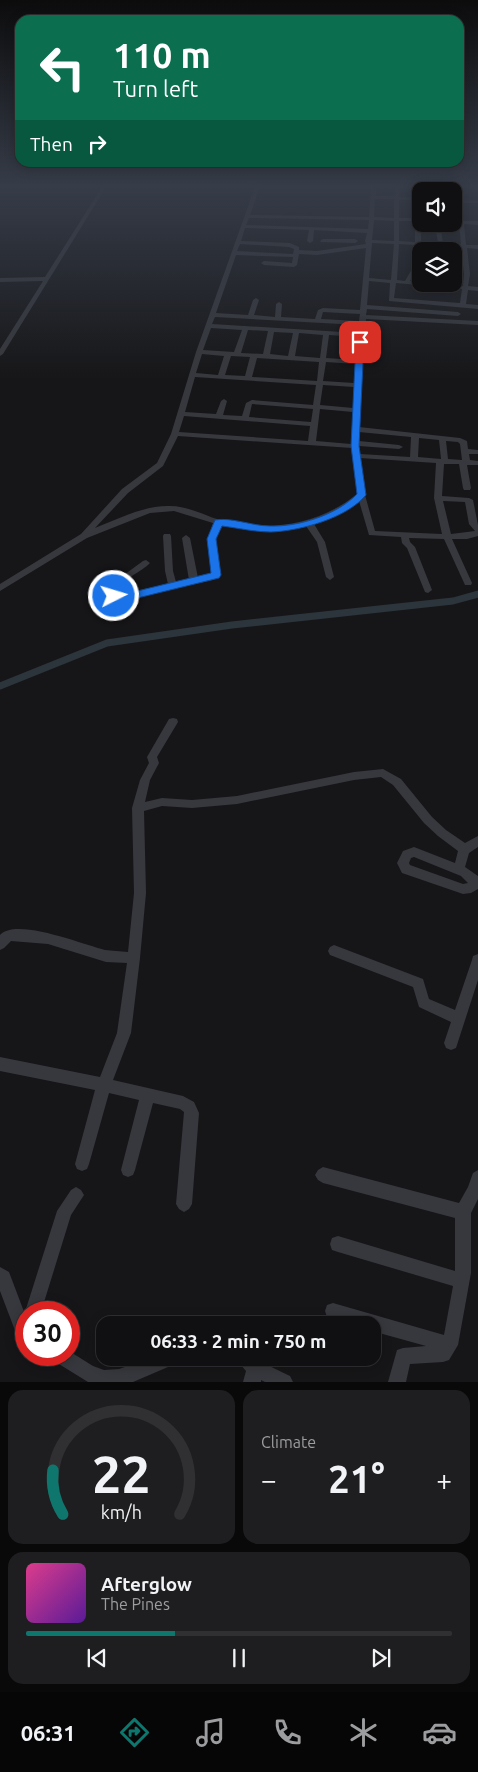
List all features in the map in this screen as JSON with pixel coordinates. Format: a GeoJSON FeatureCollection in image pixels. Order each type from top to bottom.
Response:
{"type":"FeatureCollection","features":[{"type":"Feature","properties":{"kind":"street"},"geometry":{"type":"LineString","coordinates":[[0,354],[64,251]]}},
{"type":"Feature","properties":{"kind":"street"},"geometry":{"type":"LineString","coordinates":[[84,536],[124,491],[160,464],[175,434],[208,326],[235,253],[280,255],[326,251]]}},
{"type":"Feature","properties":{"kind":"street"},"geometry":{"type":"LineString","coordinates":[[367,251],[358,362],[355,445],[362,495],[372,533],[447,537],[467,536],[478,531],[473,524],[473,500],[438,498]]}},
{"type":"Feature","properties":{"kind":"street"},"geometry":{"type":"LineString","coordinates":[[395,251],[391,300],[417,302],[441,299],[478,308]]}},
{"type":"Feature","properties":{"kind":"street"},"geometry":{"type":"LineString","coordinates":[[460,322],[457,306],[461,305],[466,288],[464,251]]}},
{"type":"Feature","properties":{"kind":"street"},"geometry":{"type":"LineString","coordinates":[[267,255],[263,266],[293,266],[297,254]]}},
{"type":"Feature","properties":{"kind":"street"},"geometry":{"type":"LineString","coordinates":[[407,282],[412,274]]}},
{"type":"Feature","properties":{"kind":"street"},"geometry":{"type":"LineString","coordinates":[[365,279],[412,283]]}},
{"type":"Feature","properties":{"kind":"street"},"geometry":{"type":"LineString","coordinates":[[0,280],[46,280]]}},
{"type":"Feature","properties":{"kind":"street"},"geometry":{"type":"LineString","coordinates":[[462,287],[478,289]]}},
{"type":"Feature","properties":{"kind":"street"},"geometry":{"type":"LineString","coordinates":[[417,302],[419,292]]}},
{"type":"Feature","properties":{"kind":"street"},"geometry":{"type":"LineString","coordinates":[[440,292],[441,299]]}},
{"type":"Feature","properties":{"kind":"street"},"geometry":{"type":"LineString","coordinates":[[250,317],[256,300]]}},
{"type":"Feature","properties":{"kind":"street"},"geometry":{"type":"LineString","coordinates":[[278,319],[279,304]]}},
{"type":"Feature","properties":{"kind":"street"},"geometry":{"type":"LineString","coordinates":[[318,320],[320,311],[323,310],[362,315],[478,322]]}},
{"type":"Feature","properties":{"kind":"street"},"geometry":{"type":"LineString","coordinates":[[212,315],[318,320],[362,315],[458,314]]}},
{"type":"Feature","properties":{"kind":"street"},"geometry":{"type":"LineString","coordinates":[[208,326],[296,332],[326,337],[360,338]]}},
{"type":"Feature","properties":{"kind":"street"},"geometry":{"type":"LineString","coordinates":[[238,354],[245,329]]}},
{"type":"Feature","properties":{"kind":"street"},"geometry":{"type":"LineString","coordinates":[[266,356],[271,330]]}},
{"type":"Feature","properties":{"kind":"street"},"geometry":{"type":"LineString","coordinates":[[291,358],[296,332]]}},
{"type":"Feature","properties":{"kind":"street"},"geometry":{"type":"LineString","coordinates":[[312,442],[326,337]]}},
{"type":"Feature","properties":{"kind":"street"},"geometry":{"type":"LineString","coordinates":[[200,352],[358,362]]}},
{"type":"Feature","properties":{"kind":"street"},"geometry":{"type":"LineString","coordinates":[[221,377],[228,354]]}},
{"type":"Feature","properties":{"kind":"street"},"geometry":{"type":"LineString","coordinates":[[248,379],[254,355]]}},
{"type":"Feature","properties":{"kind":"street"},"geometry":{"type":"LineString","coordinates":[[192,375],[357,385]]}},
{"type":"Feature","properties":{"kind":"street"},"geometry":{"type":"LineString","coordinates":[[219,416],[224,401]]}},
{"type":"Feature","properties":{"kind":"street"},"geometry":{"type":"LineString","coordinates":[[245,418],[250,402],[356,410]]}},
{"type":"Feature","properties":{"kind":"street"},"geometry":{"type":"LineString","coordinates":[[181,414],[315,424]]}},
{"type":"Feature","properties":{"kind":"street"},"geometry":{"type":"LineString","coordinates":[[356,429],[462,440],[467,488]]}},
{"type":"Feature","properties":{"kind":"street"},"geometry":{"type":"LineString","coordinates":[[175,434],[399,447]]}},
{"type":"Feature","properties":{"kind":"street"},"geometry":{"type":"LineString","coordinates":[[414,460],[415,435]]}},
{"type":"Feature","properties":{"kind":"street"},"geometry":{"type":"LineString","coordinates":[[442,438],[442,462],[438,498],[447,537],[468,583]]}},
{"type":"Feature","properties":{"kind":"street"},"geometry":{"type":"LineString","coordinates":[[464,451],[478,452]]}},
{"type":"Feature","properties":{"kind":"street"},"geometry":{"type":"LineString","coordinates":[[357,456],[478,463]]}},
{"type":"Feature","properties":{"kind":"street"},"geometry":{"type":"LineString","coordinates":[[0,588],[84,536],[155,509],[168,508],[218,522],[270,529],[293,527],[328,516],[355,502],[362,495]]}},
{"type":"Feature","properties":{"kind":"street"},"geometry":{"type":"LineString","coordinates":[[146,563],[120,582],[115,590],[116,598],[216,575],[212,539],[218,522]]}},
{"type":"Feature","properties":{"kind":"street"},"geometry":{"type":"LineString","coordinates":[[308,522],[321,542],[330,577]]}},
{"type":"Feature","properties":{"kind":"street"},"geometry":{"type":"LineString","coordinates":[[167,536],[169,572],[173,586]]}},
{"type":"Feature","properties":{"kind":"street"},"geometry":{"type":"LineString","coordinates":[[404,536],[406,543],[411,547],[428,590]]}},
{"type":"Feature","properties":{"kind":"street"},"geometry":{"type":"LineString","coordinates":[[186,538],[194,581]]}},
{"type":"Feature","properties":{"kind":"street"},"geometry":{"type":"LineString","coordinates":[[82,1164],[104,1085],[124,1033],[140,893],[138,808],[144,780],[154,763],[152,757],[173,722]]}},
{"type":"Feature","properties":{"kind":"street"},"geometry":{"type":"LineString","coordinates":[[138,808],[162,802],[192,804],[237,800],[354,776],[384,773],[397,782],[442,834],[459,844],[464,850]]}},
{"type":"Feature","properties":{"kind":"street"},"geometry":{"type":"LineString","coordinates":[[459,870],[464,850],[478,841]]}},
{"type":"Feature","properties":{"kind":"street"},"geometry":{"type":"LineString","coordinates":[[414,852],[459,870],[477,884],[471,888],[463,889],[406,868],[403,864],[407,854],[414,852]]}},
{"type":"Feature","properties":{"kind":"street"},"geometry":{"type":"LineString","coordinates":[[0,944],[8,935],[48,938],[106,956],[134,958]]}},
{"type":"Feature","properties":{"kind":"street"},"geometry":{"type":"LineString","coordinates":[[334,951],[418,983],[424,1003],[459,1019]]}},
{"type":"Feature","properties":{"kind":"street"},"geometry":{"type":"LineString","coordinates":[[451,1043],[478,960]]}},
{"type":"Feature","properties":{"kind":"street"},"geometry":{"type":"LineString","coordinates":[[0,1064],[148,1094],[183,1103],[189,1107],[192,1113],[184,1204]]}},
{"type":"Feature","properties":{"kind":"street"},"geometry":{"type":"LineString","coordinates":[[128,1170],[148,1094]]}},
{"type":"Feature","properties":{"kind":"street"},"geometry":{"type":"LineString","coordinates":[[323,1175],[463,1212]]}},
{"type":"Feature","properties":{"kind":"street"},"geometry":{"type":"LineString","coordinates":[[397,1382],[403,1356],[443,1354],[450,1345],[462,1281],[463,1212],[475,1189],[478,1178]]}},
{"type":"Feature","properties":{"kind":"street"},"geometry":{"type":"LineString","coordinates":[[36,1301],[66,1210],[76,1195]]}},
{"type":"Feature","properties":{"kind":"street"},"geometry":{"type":"LineString","coordinates":[[338,1244],[462,1281]]}},
{"type":"Feature","properties":{"kind":"street"},"geometry":{"type":"LineString","coordinates":[[0,1275],[15,1307]]}},
{"type":"Feature","properties":{"kind":"street"},"geometry":{"type":"LineString","coordinates":[[334,1311],[450,1345]]}},
{"type":"Feature","properties":{"kind":"street"},"geometry":{"type":"LineString","coordinates":[[78,1366],[97,1378],[107,1380],[152,1366]]}},
{"type":"Feature","properties":{"kind":"street"},"geometry":{"type":"LineString","coordinates":[[251,1369],[284,1382]]}},
{"type":"Feature","properties":{"kind":"waterway"},"geometry":{"type":"LineString","coordinates":[[0,686],[107,643],[232,625],[453,601],[478,594]]}},
{"type":"Feature","properties":{"kind":"route"},"geometry":{"type":"LineString","coordinates":[[114,596],[121,598],[216,575],[212,539],[218,522],[270,529],[293,527],[328,516],[355,502],[362,495],[355,446],[360,342]]}}]}
